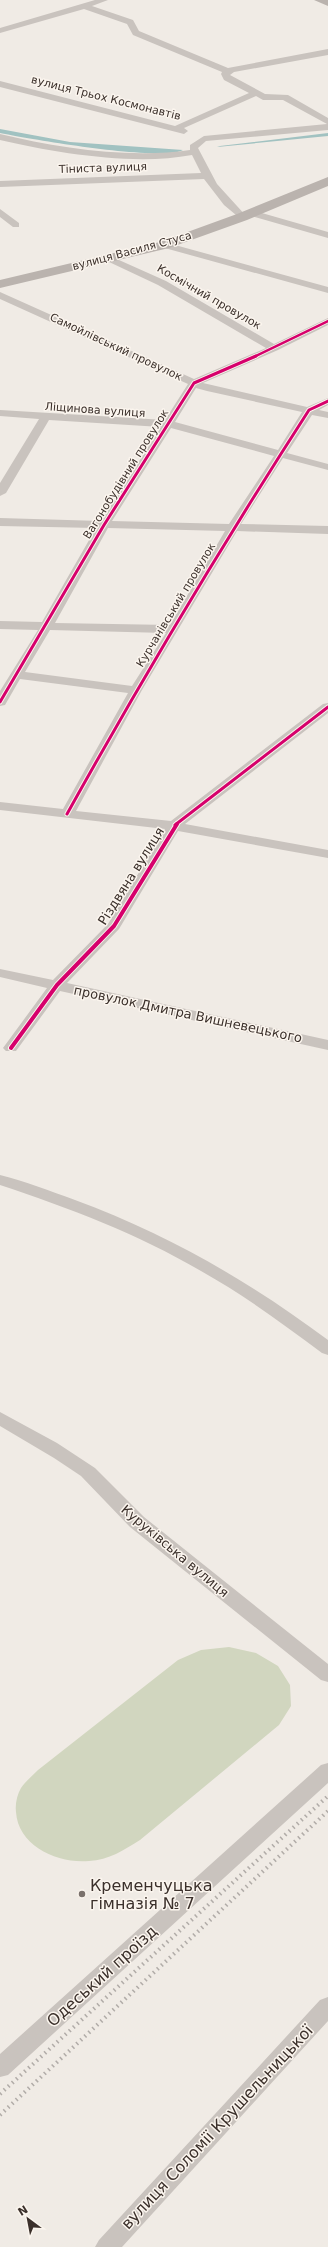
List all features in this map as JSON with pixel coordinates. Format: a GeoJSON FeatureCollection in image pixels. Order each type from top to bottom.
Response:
{"type":"FeatureCollection","features":[{"type":"Feature","properties":{"kind":"main road"},"geometry":{"type":"LineString","coordinates":[[320,0],[328,2]]}},
{"type":"Feature","properties":{"kind":"main road","name":"вулиця Василя Стуса"},"geometry":{"type":"LineString","coordinates":[[0,284],[164,245],[246,215],[328,181]]}},
{"type":"Feature","properties":{"kind":"street"},"geometry":{"type":"LineString","coordinates":[[0,31],[104,0]]}},
{"type":"Feature","properties":{"kind":"street"},"geometry":{"type":"LineString","coordinates":[[84,6],[124,19],[130,22],[136,33],[229,72]]}},
{"type":"Feature","properties":{"kind":"street"},"geometry":{"type":"LineString","coordinates":[[328,52],[225,74],[227,78],[263,97],[285,97],[328,122]]}},
{"type":"Feature","properties":{"kind":"street","name":"вулиця Трьох Космонавтів"},"geometry":{"type":"LineString","coordinates":[[0,84],[193,133],[204,139]]}},
{"type":"Feature","properties":{"kind":"street"},"geometry":{"type":"LineString","coordinates":[[175,129],[256,93]]}},
{"type":"Feature","properties":{"kind":"street"},"geometry":{"type":"LineString","coordinates":[[328,127],[204,139],[193,147],[207,176],[235,211],[328,235]]}},
{"type":"Feature","properties":{"kind":"street"},"geometry":{"type":"LineString","coordinates":[[0,137],[39,145],[102,153],[167,155],[195,152]]}},
{"type":"Feature","properties":{"kind":"street","name":"Тіниста вулиця"},"geometry":{"type":"LineString","coordinates":[[0,184],[207,176]]}},
{"type":"Feature","properties":{"kind":"street"},"geometry":{"type":"LineString","coordinates":[[0,212],[16,225]]}},
{"type":"Feature","properties":{"kind":"street"},"geometry":{"type":"LineString","coordinates":[[164,245],[328,290]]}},
{"type":"Feature","properties":{"kind":"street","name":"Космічний провулок"},"geometry":{"type":"LineString","coordinates":[[110,259],[162,283],[274,348]]}},
{"type":"Feature","properties":{"kind":"street","name":"Самойлівський провулок"},"geometry":{"type":"LineString","coordinates":[[0,295],[207,388],[328,415]]}},
{"type":"Feature","properties":{"kind":"street"},"geometry":{"type":"LineString","coordinates":[[194,383],[274,348],[328,322]]}},
{"type":"Feature","properties":{"kind":"street","name":"Вагонобудівний провулок"},"geometry":{"type":"LineString","coordinates":[[0,702],[5,686],[18,675],[104,525],[194,383]]}},
{"type":"Feature","properties":{"kind":"street"},"geometry":{"type":"LineString","coordinates":[[309,410],[328,401]]}},
{"type":"Feature","properties":{"kind":"street","name":"Курчанівський провулок"},"geometry":{"type":"LineString","coordinates":[[67,814],[136,690],[174,630],[234,526],[282,454],[309,410]]}},
{"type":"Feature","properties":{"kind":"street","name":"Ліщинова вулиця"},"geometry":{"type":"LineString","coordinates":[[0,413],[168,424],[328,467]]}},
{"type":"Feature","properties":{"kind":"street"},"geometry":{"type":"LineString","coordinates":[[0,494],[46,416]]}},
{"type":"Feature","properties":{"kind":"street"},"geometry":{"type":"LineString","coordinates":[[0,522],[104,525],[234,526],[328,530]]}},
{"type":"Feature","properties":{"kind":"street"},"geometry":{"type":"LineString","coordinates":[[0,625],[47,625],[174,630]]}},
{"type":"Feature","properties":{"kind":"street"},"geometry":{"type":"LineString","coordinates":[[18,675],[136,690]]}},
{"type":"Feature","properties":{"kind":"street","name":"Різдвяна вулиця"},"geometry":{"type":"LineString","coordinates":[[11,1048],[56,985],[114,926],[174,826],[328,707]]}},
{"type":"Feature","properties":{"kind":"street","name":"Різдвяна вулиця"},"geometry":{"type":"LineString","coordinates":[[0,806],[174,826]]}},
{"type":"Feature","properties":{"kind":"street"},"geometry":{"type":"LineString","coordinates":[[174,826],[328,854]]}},
{"type":"Feature","properties":{"kind":"street","name":"провулок Дмитра Вишневецького"},"geometry":{"type":"LineString","coordinates":[[0,973],[328,1045]]}},
{"type":"Feature","properties":{"kind":"street"},"geometry":{"type":"LineString","coordinates":[[0,1180],[59,1199],[108,1218],[166,1244],[216,1271],[259,1299],[328,1349]]}},
{"type":"Feature","properties":{"kind":"street","name":"Куруківська вулиця"},"geometry":{"type":"LineString","coordinates":[[0,1418],[80,1466],[104,1486],[120,1506],[137,1522],[328,1675]]}},
{"type":"Feature","properties":{"kind":"street","name":"Одеський проїзд"},"geometry":{"type":"LineString","coordinates":[[0,2068],[328,1771]]}},
{"type":"Feature","properties":{"kind":"street","name":"вулиця Соломії Крушельницької"},"geometry":{"type":"LineString","coordinates":[[107,2247],[327,2009]]}},
{"type":"Feature","properties":{"kind":"green space"},"geometry":{"type":"Polygon","coordinates":[[[229,1647],[256,1653],[278,1666],[290,1685],[291,1706],[279,1725],[140,1840],[116,1854],[103,1859],[77,1861],[53,1856],[32,1843],[18,1824],[16,1809],[20,1791],[38,1770],[178,1660],[201,1650],[229,1647]]]}},
{"type":"Feature","properties":{"kind":"water"},"geometry":{"type":"Polygon","coordinates":[[[0,129],[70,142],[183,150],[171,153],[150,153],[95,148],[0,133],[0,129]]]}},
{"type":"Feature","properties":{"kind":"water"},"geometry":{"type":"Polygon","coordinates":[[[328,133],[328,136],[217,147],[220,146],[328,133]]]}},
{"type":"Feature","properties":{"kind":"railway"},"geometry":{"type":"LineString","coordinates":[[0,2094],[328,1796]]}},
{"type":"Feature","properties":{"kind":"railway"},"geometry":{"type":"LineString","coordinates":[[0,2115],[328,1811]]}},
{"type":"Feature","properties":{"kind":"cycle path"},"geometry":{"type":"LineString","coordinates":[[0,702],[47,625],[104,525],[194,383],[274,348],[328,321]]}},
{"type":"Feature","properties":{"kind":"cycle path"},"geometry":{"type":"LineString","coordinates":[[67,814],[136,690],[174,629],[234,526],[309,410],[328,401]]}},
{"type":"Feature","properties":{"kind":"cycle path"},"geometry":{"type":"LineString","coordinates":[[11,1048],[57,985],[114,926],[174,826],[328,707]]}},
{"type":"Feature","properties":{"kind":"place","name":"Кременчуцька гімназія № 7"},"geometry":{"type":"Point","coordinates":[82,1894]}}]}
